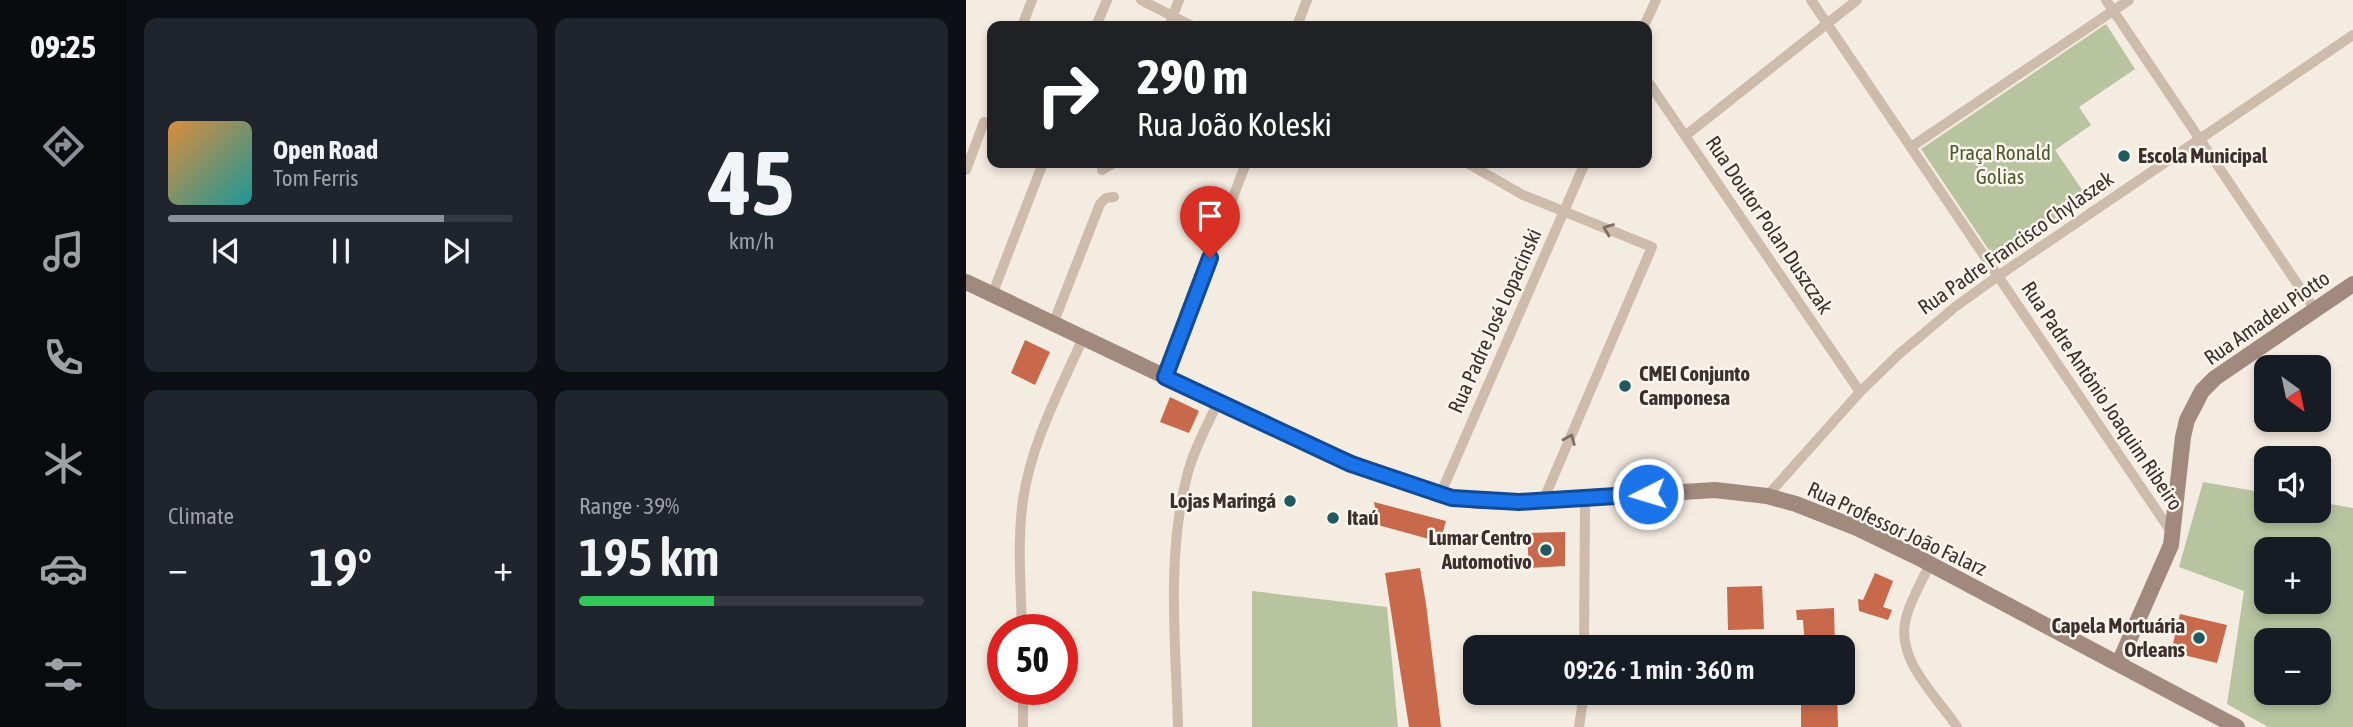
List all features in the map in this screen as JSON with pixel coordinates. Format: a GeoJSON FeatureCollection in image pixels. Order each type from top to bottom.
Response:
{"type":"FeatureCollection","features":[{"type":"Feature","properties":{"kind":"main road","name":"Rua Professor João Falarz"},"geometry":{"type":"LineString","coordinates":[[966,282],[1351,464],[1440,495],[1490,502],[1543,502],[1715,490],[1767,496],[1796,504],[1846,524],[1930,564],[2237,727]]}},
{"type":"Feature","properties":{"kind":"main road","name":"Rua Amadeu Piotto"},"geometry":{"type":"LineString","coordinates":[[2119,663],[2174,535],[2183,437],[2197,398],[2215,378],[2353,284]]}},
{"type":"Feature","properties":{"kind":"street"},"geometry":{"type":"LineString","coordinates":[[1023,21],[1032,0]]}},
{"type":"Feature","properties":{"kind":"street"},"geometry":{"type":"LineString","coordinates":[[1099,21],[1107,0]]}},
{"type":"Feature","properties":{"kind":"street"},"geometry":{"type":"LineString","coordinates":[[1141,0],[1170,21]]}},
{"type":"Feature","properties":{"kind":"street"},"geometry":{"type":"LineString","coordinates":[[1171,21],[1179,0]]}},
{"type":"Feature","properties":{"kind":"street"},"geometry":{"type":"LineString","coordinates":[[1299,21],[1307,0]]}},
{"type":"Feature","properties":{"kind":"street"},"geometry":{"type":"LineString","coordinates":[[1646,21],[1656,0]]}},
{"type":"Feature","properties":{"kind":"street","name":"Rua Padre Antônio Joaquim Ribeiro"},"geometry":{"type":"LineString","coordinates":[[1811,0],[2174,535]]}},
{"type":"Feature","properties":{"kind":"street"},"geometry":{"type":"LineString","coordinates":[[1685,136],[1857,0]]}},
{"type":"Feature","properties":{"kind":"street"},"geometry":{"type":"LineString","coordinates":[[2106,0],[2315,310]]}},
{"type":"Feature","properties":{"kind":"street"},"geometry":{"type":"LineString","coordinates":[[1911,147],[2129,0]]}},
{"type":"Feature","properties":{"kind":"street","name":"Rua Padre Francisco Chylaszek"},"geometry":{"type":"LineString","coordinates":[[1767,496],[1860,392],[1920,336],[1998,276],[2353,35]]}},
{"type":"Feature","properties":{"kind":"street","name":"Rua Doutor Polan Duszczak"},"geometry":{"type":"LineString","coordinates":[[1652,87],[1860,392]]}},
{"type":"Feature","properties":{"kind":"street"},"geometry":{"type":"LineString","coordinates":[[966,170],[985,122]]}},
{"type":"Feature","properties":{"kind":"street"},"geometry":{"type":"LineString","coordinates":[[992,295],[1042,168]]}},
{"type":"Feature","properties":{"kind":"street"},"geometry":{"type":"LineString","coordinates":[[1165,377],[1243,168]]}},
{"type":"Feature","properties":{"kind":"street"},"geometry":{"type":"LineString","coordinates":[[1477,168],[1516,191],[1652,247],[1543,502]]}},
{"type":"Feature","properties":{"kind":"street","name":"Rua Padre José Lopacinski"},"geometry":{"type":"LineString","coordinates":[[1440,495],[1583,168]]}},
{"type":"Feature","properties":{"kind":"street"},"geometry":{"type":"LineString","coordinates":[[1053,324],[1100,204],[1106,198],[1114,197]]}},
{"type":"Feature","properties":{"kind":"street"},"geometry":{"type":"LineString","coordinates":[[1022,614],[1020,524],[1023,497],[1037,446],[1083,338]]}},
{"type":"Feature","properties":{"kind":"street"},"geometry":{"type":"LineString","coordinates":[[1178,727],[1175,598],[1177,542],[1187,474],[1218,402]]}},
{"type":"Feature","properties":{"kind":"street"},"geometry":{"type":"LineString","coordinates":[[1584,635],[1585,499]]}},
{"type":"Feature","properties":{"kind":"street"},"geometry":{"type":"LineString","coordinates":[[1930,564],[1908,611],[1904,635],[1908,652],[1924,684],[1954,726]]}},
{"type":"Feature","properties":{"kind":"street"},"geometry":{"type":"LineString","coordinates":[[1023,705],[1023,727]]}},
{"type":"Feature","properties":{"kind":"street"},"geometry":{"type":"LineString","coordinates":[[1579,727],[1582,705]]}},
{"type":"Feature","properties":{"kind":"green space","name":"Praça Ronald Golias"},"geometry":{"type":"Polygon","coordinates":[[[2106,24],[2135,69],[2079,107],[2091,125],[2055,150],[2087,197],[1995,259],[1921,149],[2106,24]]]}},
{"type":"Feature","properties":{"kind":"green space"},"geometry":{"type":"Polygon","coordinates":[[[2203,482],[2254,491],[2254,523],[2331,523],[2331,504],[2353,508],[2353,727],[2268,727],[2227,704],[2244,591],[2179,567],[2203,482]]]}},
{"type":"Feature","properties":{"kind":"green space"},"geometry":{"type":"Polygon","coordinates":[[[1252,591],[1387,607],[1398,727],[1252,727],[1252,591]]]}},
{"type":"Feature","properties":{"kind":"building"},"geometry":{"type":"Polygon","coordinates":[[[1025,340],[1050,352],[1035,385],[1011,373],[1025,340]]]}},
{"type":"Feature","properties":{"kind":"building"},"geometry":{"type":"Polygon","coordinates":[[[1170,397],[1199,411],[1189,433],[1160,422],[1170,397]]]}},
{"type":"Feature","properties":{"kind":"building"},"geometry":{"type":"Polygon","coordinates":[[[1374,502],[1446,521],[1440,542],[1378,525],[1374,502]]]}},
{"type":"Feature","properties":{"kind":"building","name":"Lumar Centro Automotivo"},"geometry":{"type":"Polygon","coordinates":[[[1565,532],[1565,566],[1529,568],[1527,533],[1565,532]]]}},
{"type":"Feature","properties":{"kind":"building"},"geometry":{"type":"Polygon","coordinates":[[[1420,568],[1441,727],[1409,727],[1385,573],[1420,568]]]}},
{"type":"Feature","properties":{"kind":"building"},"geometry":{"type":"Polygon","coordinates":[[[1875,573],[1893,581],[1883,607],[1892,610],[1888,620],[1859,611],[1858,599],[1863,600],[1875,573]]]}},
{"type":"Feature","properties":{"kind":"building"},"geometry":{"type":"Polygon","coordinates":[[[1762,586],[1764,629],[1728,630],[1727,587],[1762,586]]]}},
{"type":"Feature","properties":{"kind":"building"},"geometry":{"type":"Polygon","coordinates":[[[1834,608],[1835,635],[1804,635],[1803,620],[1797,620],[1796,610],[1834,608]]]}},
{"type":"Feature","properties":{"kind":"building","name":"Capela Mortuária Orleans"},"geometry":{"type":"Polygon","coordinates":[[[2180,614],[2227,625],[2217,663],[2171,652],[2180,614]]]}},
{"type":"Feature","properties":{"kind":"building"},"geometry":{"type":"Polygon","coordinates":[[[1801,705],[1837,705],[1838,727],[1801,727],[1801,705]]]}},
{"type":"Feature","properties":{"kind":"place","name":"Escola Municipal"},"geometry":{"type":"Point","coordinates":[2124,156]}},
{"type":"Feature","properties":{"kind":"place","name":"CMEI Conjunto Camponesa"},"geometry":{"type":"Point","coordinates":[1625,386]}},
{"type":"Feature","properties":{"kind":"place","name":"Lojas Maringá"},"geometry":{"type":"Point","coordinates":[1290,501]}},
{"type":"Feature","properties":{"kind":"place","name":"Itaú"},"geometry":{"type":"Point","coordinates":[1333,518]}},
{"type":"Feature","properties":{"kind":"place","name":"Lumar Centro Automotivo"},"geometry":{"type":"Point","coordinates":[1546,550]}},
{"type":"Feature","properties":{"kind":"place","name":"Capela Mortuária Orleans"},"geometry":{"type":"Point","coordinates":[2199,638]}},
{"type":"Feature","properties":{"kind":"route"},"geometry":{"type":"LineString","coordinates":[[1210,258],[1165,377],[1351,464],[1452,498],[1490,502],[1543,502],[1648,494]]}}]}
